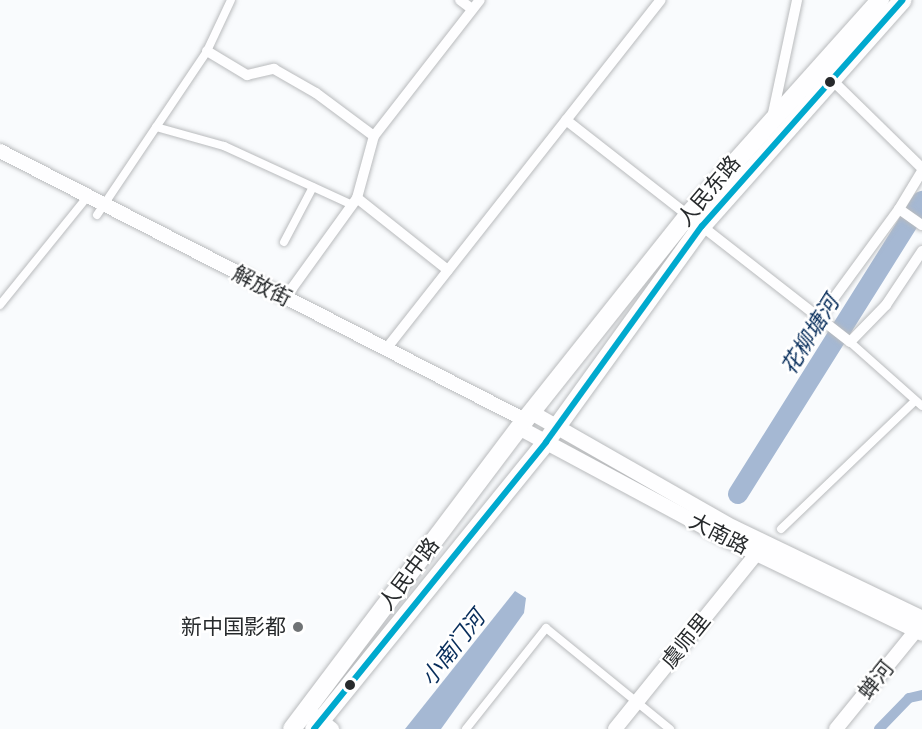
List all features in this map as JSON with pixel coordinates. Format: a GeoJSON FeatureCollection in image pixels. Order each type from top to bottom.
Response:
{"type":"FeatureCollection","features":[{"type":"Feature","properties":{"kind":"highway","name":"人民东路"},"geometry":{"type":"LineString","coordinates":[[546,442],[694,221],[771,118],[880,0]]}},
{"type":"Feature","properties":{"kind":"highway","name":"人民东路"},"geometry":{"type":"LineString","coordinates":[[525,420],[694,221],[831,79],[903,0]]}},
{"type":"Feature","properties":{"kind":"highway","name":"人民中路"},"geometry":{"type":"LineString","coordinates":[[318,722],[525,420]]}},
{"type":"Feature","properties":{"kind":"highway","name":"人民中路"},"geometry":{"type":"LineString","coordinates":[[292,729],[318,722],[546,442]]}},
{"type":"Feature","properties":{"kind":"main road","name":"大南路"},"geometry":{"type":"LineString","coordinates":[[525,420],[557,427],[730,533],[920,626]]}},
{"type":"Feature","properties":{"kind":"main road","name":"大南路"},"geometry":{"type":"LineString","coordinates":[[525,420],[546,442],[705,519]]}},
{"type":"Feature","properties":{"kind":"main road","name":"大南路"},"geometry":{"type":"LineString","coordinates":[[730,533],[757,553],[920,626]]}},
{"type":"Feature","properties":{"kind":"street"},"geometry":{"type":"LineString","coordinates":[[100,210],[207,51],[231,0]]}},
{"type":"Feature","properties":{"kind":"street"},"geometry":{"type":"LineString","coordinates":[[460,0],[472,9]]}},
{"type":"Feature","properties":{"kind":"street"},"geometry":{"type":"LineString","coordinates":[[285,298],[354,201],[374,136],[480,0]]}},
{"type":"Feature","properties":{"kind":"street"},"geometry":{"type":"LineString","coordinates":[[386,349],[661,0]]}},
{"type":"Feature","properties":{"kind":"street"},"geometry":{"type":"LineString","coordinates":[[771,118],[797,0]]}},
{"type":"Feature","properties":{"kind":"street"},"geometry":{"type":"LineString","coordinates":[[207,51],[247,75],[274,69],[316,93],[374,136]]}},
{"type":"Feature","properties":{"kind":"street"},"geometry":{"type":"LineString","coordinates":[[820,317],[902,211],[922,170],[831,79]]}},
{"type":"Feature","properties":{"kind":"street"},"geometry":{"type":"LineString","coordinates":[[566,120],[820,317],[919,404],[781,529]]}},
{"type":"Feature","properties":{"kind":"street"},"geometry":{"type":"LineString","coordinates":[[156,127],[224,146],[313,187],[354,201],[448,270]]}},
{"type":"Feature","properties":{"kind":"street","name":"解放街"},"geometry":{"type":"LineString","coordinates":[[0,150],[87,197],[100,210],[285,298],[525,420]]}},
{"type":"Feature","properties":{"kind":"street"},"geometry":{"type":"LineString","coordinates":[[284,242],[313,187]]}},
{"type":"Feature","properties":{"kind":"street"},"geometry":{"type":"LineString","coordinates":[[0,305],[87,197]]}},
{"type":"Feature","properties":{"kind":"street"},"geometry":{"type":"LineString","coordinates":[[902,211],[922,225]]}},
{"type":"Feature","properties":{"kind":"street"},"geometry":{"type":"LineString","coordinates":[[850,342],[886,305],[922,251]]}},
{"type":"Feature","properties":{"kind":"street","name":"虞师里"},"geometry":{"type":"LineString","coordinates":[[615,729],[757,553]]}},
{"type":"Feature","properties":{"kind":"street","name":"蝉河"},"geometry":{"type":"LineString","coordinates":[[836,729],[920,626]]}},
{"type":"Feature","properties":{"kind":"street"},"geometry":{"type":"LineString","coordinates":[[466,729],[546,628],[670,729]]}},
{"type":"Feature","properties":{"kind":"water"},"geometry":{"type":"Polygon","coordinates":[[[515,591],[526,598],[524,613],[441,729],[405,729],[515,591]]]}},
{"type":"Feature","properties":{"kind":"waterway","name":"花柳塘河"},"geometry":{"type":"LineString","coordinates":[[738,494],[922,201]]}},
{"type":"Feature","properties":{"kind":"waterway","name":"蝉河"},"geometry":{"type":"LineString","coordinates":[[879,729],[909,698],[922,695]]}},
{"type":"Feature","properties":{"kind":"transit line"},"geometry":{"type":"LineString","coordinates":[[314,729],[546,442],[702,226],[903,0]]}},
{"type":"Feature","properties":{"kind":"place","name":"新中国影都"},"geometry":{"type":"Point","coordinates":[298,627]}},
{"type":"Feature","properties":{"kind":"water label","name":"小南门河"},"geometry":{"type":"Point","coordinates":[453,648]}}]}
